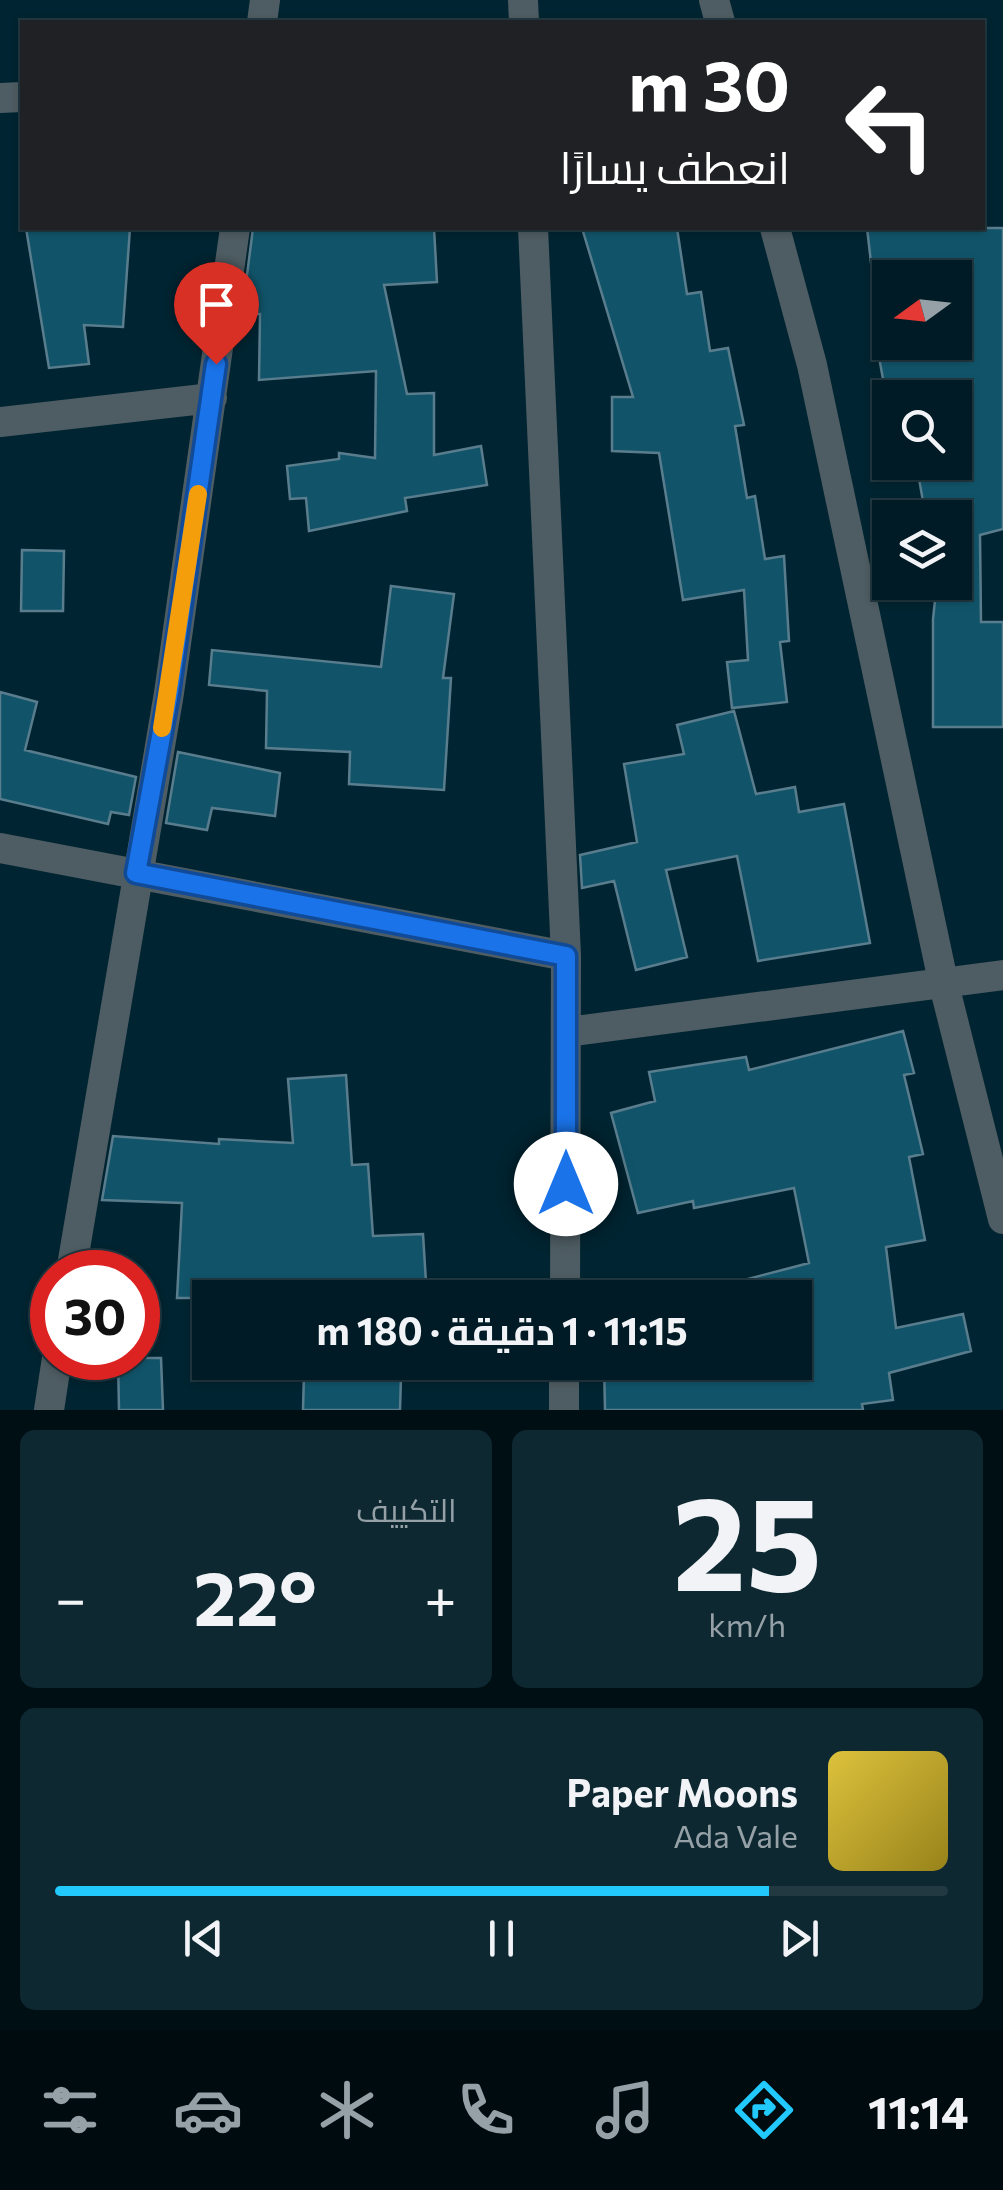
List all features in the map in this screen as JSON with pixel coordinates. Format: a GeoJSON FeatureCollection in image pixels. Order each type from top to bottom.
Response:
{"type":"FeatureCollection","features":[{"type":"Feature","properties":{"kind":"street"},"geometry":{"type":"LineString","coordinates":[[75,1250],[169,693],[235,230]]}},
{"type":"Feature","properties":{"kind":"street"},"geometry":{"type":"LineString","coordinates":[[533,230],[566,956],[565,1280]]}},
{"type":"Feature","properties":{"kind":"street"},"geometry":{"type":"LineString","coordinates":[[776,230],[812,365],[943,981],[1003,1220]]}},
{"type":"Feature","properties":{"kind":"street"},"geometry":{"type":"LineString","coordinates":[[0,422],[212,398]]}},
{"type":"Feature","properties":{"kind":"street"},"geometry":{"type":"LineString","coordinates":[[0,848],[566,956]]}},
{"type":"Feature","properties":{"kind":"street"},"geometry":{"type":"LineString","coordinates":[[566,1032],[1003,975]]}},
{"type":"Feature","properties":{"kind":"street"},"geometry":{"type":"LineString","coordinates":[[49,1410],[54,1380]]}},
{"type":"Feature","properties":{"kind":"street"},"geometry":{"type":"LineString","coordinates":[[564,1380],[564,1410]]}},
{"type":"Feature","properties":{"kind":"building"},"geometry":{"type":"Polygon","coordinates":[[[1003,228],[1003,529],[980,535],[981,622],[1003,622],[1003,727],[933,727],[935,600],[972,600],[972,500],[923,500],[919,480],[972,480],[972,380],[883,380],[880,360],[972,360],[972,260],[872,260],[872,271],[867,230],[1003,228]]]}},
{"type":"Feature","properties":{"kind":"building"},"geometry":{"type":"Polygon","coordinates":[[[26,230],[130,230],[123,327],[84,325],[89,364],[49,368],[26,230]]]}},
{"type":"Feature","properties":{"kind":"building"},"geometry":{"type":"Polygon","coordinates":[[[253,230],[434,230],[437,282],[384,285],[407,394],[434,393],[434,455],[481,446],[487,485],[405,498],[407,511],[309,531],[306,498],[290,499],[287,466],[339,459],[339,453],[375,458],[376,371],[259,380],[260,314],[242,314],[253,230]]]}},
{"type":"Feature","properties":{"kind":"building"},"geometry":{"type":"Polygon","coordinates":[[[583,230],[677,230],[687,294],[701,292],[710,351],[728,348],[744,425],[735,426],[747,498],[755,496],[765,559],[784,556],[789,641],[780,642],[787,702],[732,708],[727,662],[748,660],[744,590],[683,600],[659,453],[612,451],[612,397],[633,397],[583,230]]]}},
{"type":"Feature","properties":{"kind":"building"},"geometry":{"type":"Polygon","coordinates":[[[22,550],[64,551],[63,611],[21,611],[22,550]]]}},
{"type":"Feature","properties":{"kind":"building"},"geometry":{"type":"Polygon","coordinates":[[[391,586],[454,594],[443,678],[451,678],[444,790],[349,784],[350,752],[266,748],[267,691],[209,685],[212,650],[381,667],[391,586]]]}},
{"type":"Feature","properties":{"kind":"building"},"geometry":{"type":"Polygon","coordinates":[[[0,692],[37,702],[25,750],[136,777],[129,815],[111,812],[108,824],[0,799],[0,692]]]}},
{"type":"Feature","properties":{"kind":"building"},"geometry":{"type":"Polygon","coordinates":[[[734,711],[756,794],[795,787],[799,812],[844,804],[870,943],[758,961],[737,856],[666,870],[687,957],[636,970],[614,881],[582,888],[580,855],[637,842],[624,764],[684,754],[677,725],[734,711]]]}},
{"type":"Feature","properties":{"kind":"building"},"geometry":{"type":"Polygon","coordinates":[[[178,752],[280,773],[275,816],[212,808],[207,830],[166,823],[178,752]]]}},
{"type":"Feature","properties":{"kind":"building"},"geometry":{"type":"Polygon","coordinates":[[[903,1031],[914,1073],[904,1075],[923,1154],[909,1157],[925,1240],[886,1247],[896,1328],[963,1314],[971,1351],[889,1373],[893,1400],[862,1404],[863,1410],[605,1410],[604,1380],[812,1380],[812,1280],[744,1280],[809,1263],[794,1188],[694,1208],[693,1201],[638,1213],[611,1113],[655,1101],[649,1072],[746,1057],[749,1070],[903,1031]]]}},
{"type":"Feature","properties":{"kind":"building"},"geometry":{"type":"Polygon","coordinates":[[[346,1075],[352,1165],[368,1164],[373,1236],[423,1234],[426,1280],[192,1280],[192,1298],[177,1298],[182,1203],[102,1200],[113,1136],[219,1144],[219,1139],[293,1143],[288,1079],[346,1075]]]}},
{"type":"Feature","properties":{"kind":"building"},"geometry":{"type":"Polygon","coordinates":[[[161,1358],[163,1410],[119,1410],[118,1380],[160,1380],[161,1358]]]}},
{"type":"Feature","properties":{"kind":"building"},"geometry":{"type":"Polygon","coordinates":[[[304,1380],[401,1380],[400,1410],[303,1410],[304,1380]]]}},
{"type":"Feature","properties":{"kind":"slow traffic"},"geometry":{"type":"LineString","coordinates":[[162,728],[198,494]]}},
{"type":"Feature","properties":{"kind":"route"},"geometry":{"type":"LineString","coordinates":[[216,364],[169,693],[136,873],[566,956],[566,1184]]}}]}
